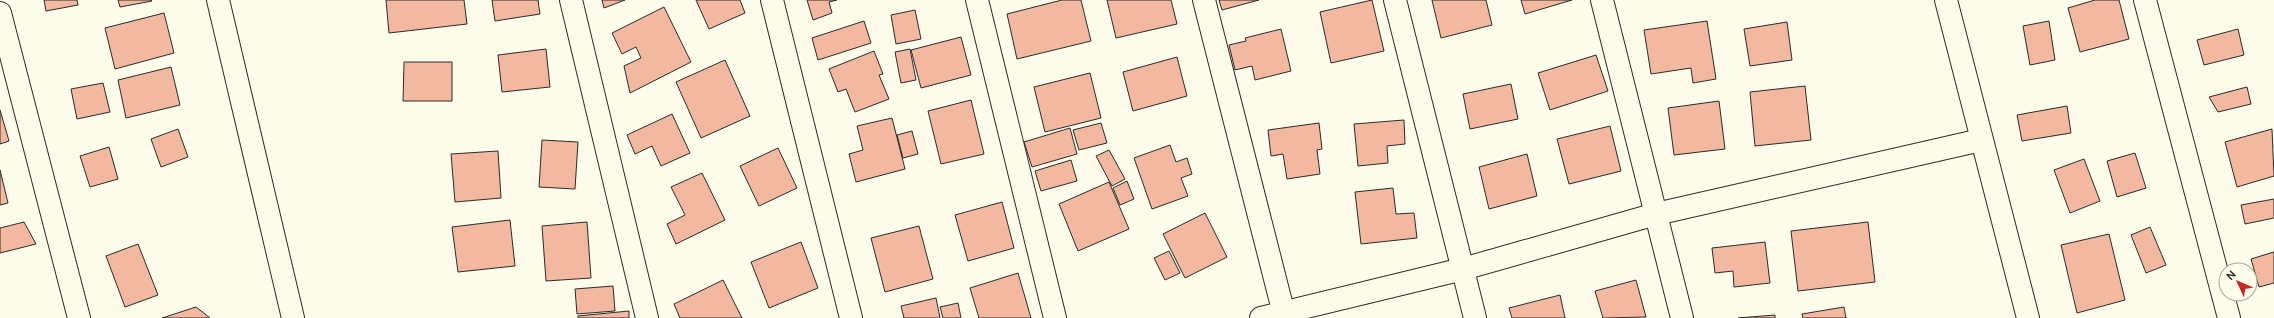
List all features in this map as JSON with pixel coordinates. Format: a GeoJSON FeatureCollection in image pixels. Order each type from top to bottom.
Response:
{"type":"FeatureCollection","features":[{"type":"Feature","properties":{"kind":"street"},"geometry":{"type":"LineString","coordinates":[[218,0],[293,318]]}},
{"type":"Feature","properties":{"kind":"street"},"geometry":{"type":"LineString","coordinates":[[571,0],[646,318]]}},
{"type":"Feature","properties":{"kind":"street"},"geometry":{"type":"LineString","coordinates":[[772,0],[851,318]]}},
{"type":"Feature","properties":{"kind":"street"},"geometry":{"type":"LineString","coordinates":[[977,0],[1056,318]]}},
{"type":"Feature","properties":{"kind":"street"},"geometry":{"type":"LineString","coordinates":[[1204,0],[1285,315]]}},
{"type":"Feature","properties":{"kind":"street"},"geometry":{"type":"LineString","coordinates":[[1395,0],[1475,318]]}},
{"type":"Feature","properties":{"kind":"street"},"geometry":{"type":"LineString","coordinates":[[1602,0],[1682,318]]}},
{"type":"Feature","properties":{"kind":"street"},"geometry":{"type":"LineString","coordinates":[[1946,0],[2028,318]]}},
{"type":"Feature","properties":{"kind":"street"},"geometry":{"type":"LineString","coordinates":[[2144,0],[2229,318]]}},
{"type":"Feature","properties":{"kind":"street"},"geometry":{"type":"LineString","coordinates":[[0,13],[80,318]]}},
{"type":"Feature","properties":{"kind":"street"},"geometry":{"type":"LineString","coordinates":[[1261,318],[1285,315],[1463,269],[1656,214],[1982,140]]}},
{"type":"Feature","properties":{"kind":"building"},"geometry":{"type":"Polygon","coordinates":[[[44,0],[77,0],[78,5],[46,11],[44,0]]]}},
{"type":"Feature","properties":{"kind":"building"},"geometry":{"type":"Polygon","coordinates":[[[118,0],[151,0],[152,1],[120,7],[118,0]]]}},
{"type":"Feature","properties":{"kind":"building"},"geometry":{"type":"Polygon","coordinates":[[[386,0],[464,0],[467,24],[389,33],[386,0]]]}},
{"type":"Feature","properties":{"kind":"building"},"geometry":{"type":"Polygon","coordinates":[[[492,0],[538,0],[540,14],[495,21],[492,0]]]}},
{"type":"Feature","properties":{"kind":"building"},"geometry":{"type":"Polygon","coordinates":[[[602,0],[625,0],[604,8],[602,0]]]}},
{"type":"Feature","properties":{"kind":"building"},"geometry":{"type":"Polygon","coordinates":[[[696,0],[740,0],[745,13],[709,29],[696,0]]]}},
{"type":"Feature","properties":{"kind":"building"},"geometry":{"type":"Polygon","coordinates":[[[807,0],[837,0],[829,2],[832,13],[813,20],[807,0]]]}},
{"type":"Feature","properties":{"kind":"building"},"geometry":{"type":"Polygon","coordinates":[[[1062,0],[1081,0],[1091,41],[1017,59],[1007,14],[1062,0]]]}},
{"type":"Feature","properties":{"kind":"building"},"geometry":{"type":"Polygon","coordinates":[[[1107,0],[1171,0],[1177,24],[1116,38],[1107,0]]]}},
{"type":"Feature","properties":{"kind":"building"},"geometry":{"type":"Polygon","coordinates":[[[1219,0],[1259,0],[1222,10],[1219,0]]]}},
{"type":"Feature","properties":{"kind":"building"},"geometry":{"type":"Polygon","coordinates":[[[1372,0],[1384,51],[1331,63],[1320,12],[1372,0]]]}},
{"type":"Feature","properties":{"kind":"building"},"geometry":{"type":"Polygon","coordinates":[[[1432,0],[1486,0],[1492,25],[1441,38],[1432,0]]]}},
{"type":"Feature","properties":{"kind":"building"},"geometry":{"type":"Polygon","coordinates":[[[1521,0],[1572,0],[1525,14],[1521,0]]]}},
{"type":"Feature","properties":{"kind":"building"},"geometry":{"type":"Polygon","coordinates":[[[2095,0],[2119,0],[2129,39],[2080,52],[2068,8],[2095,0]]]}},
{"type":"Feature","properties":{"kind":"building"},"geometry":{"type":"Polygon","coordinates":[[[664,7],[691,62],[630,93],[624,66],[641,58],[636,47],[622,54],[612,33],[664,7]]]}},
{"type":"Feature","properties":{"kind":"building"},"geometry":{"type":"Polygon","coordinates":[[[915,10],[921,39],[896,44],[891,15],[915,10]]]}},
{"type":"Feature","properties":{"kind":"building"},"geometry":{"type":"Polygon","coordinates":[[[164,13],[174,53],[115,69],[105,28],[164,13]]]}},
{"type":"Feature","properties":{"kind":"building"},"geometry":{"type":"Polygon","coordinates":[[[864,21],[871,43],[818,60],[812,38],[864,21]]]}},
{"type":"Feature","properties":{"kind":"building"},"geometry":{"type":"Polygon","coordinates":[[[1707,21],[1716,79],[1693,83],[1691,68],[1651,74],[1644,30],[1707,21]]]}},
{"type":"Feature","properties":{"kind":"building"},"geometry":{"type":"Polygon","coordinates":[[[2049,21],[2055,60],[2030,65],[2023,26],[2049,21]]]}},
{"type":"Feature","properties":{"kind":"building"},"geometry":{"type":"Polygon","coordinates":[[[1787,22],[1792,60],[1750,66],[1744,29],[1787,22]]]}},
{"type":"Feature","properties":{"kind":"building"},"geometry":{"type":"Polygon","coordinates":[[[1281,29],[1291,71],[1255,80],[1252,66],[1235,70],[1229,45],[1246,41],[1245,38],[1281,29]]]}},
{"type":"Feature","properties":{"kind":"building"},"geometry":{"type":"Polygon","coordinates":[[[2238,29],[2244,55],[2204,65],[2197,40],[2238,29]]]}},
{"type":"Feature","properties":{"kind":"building"},"geometry":{"type":"Polygon","coordinates":[[[961,37],[971,75],[921,88],[911,50],[961,37]]]}},
{"type":"Feature","properties":{"kind":"building"},"geometry":{"type":"Polygon","coordinates":[[[546,49],[550,87],[502,92],[498,55],[546,49]]]}},
{"type":"Feature","properties":{"kind":"building"},"geometry":{"type":"Polygon","coordinates":[[[910,49],[916,80],[901,83],[895,52],[910,49]]]}},
{"type":"Feature","properties":{"kind":"building"},"geometry":{"type":"Polygon","coordinates":[[[874,51],[883,74],[879,75],[889,99],[855,112],[846,89],[838,92],[829,69],[874,51]]]}},
{"type":"Feature","properties":{"kind":"building"},"geometry":{"type":"Polygon","coordinates":[[[1596,55],[1608,91],[1550,110],[1538,73],[1596,55]]]}},
{"type":"Feature","properties":{"kind":"building"},"geometry":{"type":"Polygon","coordinates":[[[1177,57],[1187,96],[1133,111],[1123,72],[1177,57]]]}},
{"type":"Feature","properties":{"kind":"building"},"geometry":{"type":"Polygon","coordinates":[[[725,60],[750,116],[701,138],[676,82],[725,60]]]}},
{"type":"Feature","properties":{"kind":"building"},"geometry":{"type":"Polygon","coordinates":[[[404,62],[452,62],[452,101],[403,101],[404,62]]]}},
{"type":"Feature","properties":{"kind":"building"},"geometry":{"type":"Polygon","coordinates":[[[171,67],[180,105],[126,118],[118,80],[171,67]]]}},
{"type":"Feature","properties":{"kind":"building"},"geometry":{"type":"Polygon","coordinates":[[[1090,73],[1101,118],[1045,132],[1034,87],[1090,73]]]}},
{"type":"Feature","properties":{"kind":"building"},"geometry":{"type":"Polygon","coordinates":[[[103,83],[110,112],[77,119],[71,89],[103,83]]]}},
{"type":"Feature","properties":{"kind":"building"},"geometry":{"type":"Polygon","coordinates":[[[1511,84],[1518,119],[1470,129],[1463,94],[1511,84]]]}},
{"type":"Feature","properties":{"kind":"building"},"geometry":{"type":"Polygon","coordinates":[[[1805,86],[1811,140],[1755,146],[1750,92],[1805,86]]]}},
{"type":"Feature","properties":{"kind":"building"},"geometry":{"type":"Polygon","coordinates":[[[2247,87],[2251,104],[2218,112],[2209,97],[2247,87]]]}},
{"type":"Feature","properties":{"kind":"building"},"geometry":{"type":"Polygon","coordinates":[[[971,100],[984,154],[941,164],[928,111],[971,100]]]}},
{"type":"Feature","properties":{"kind":"building"},"geometry":{"type":"Polygon","coordinates":[[[1719,101],[1725,149],[1674,155],[1668,108],[1719,101]]]}},
{"type":"Feature","properties":{"kind":"building"},"geometry":{"type":"Polygon","coordinates":[[[2067,106],[2071,133],[2022,141],[2017,115],[2067,106]]]}},
{"type":"Feature","properties":{"kind":"building"},"geometry":{"type":"Polygon","coordinates":[[[0,110],[9,141],[0,144],[0,110]]]}},
{"type":"Feature","properties":{"kind":"building"},"geometry":{"type":"Polygon","coordinates":[[[672,114],[690,153],[661,166],[652,146],[635,154],[627,135],[672,114]]]}},
{"type":"Feature","properties":{"kind":"building"},"geometry":{"type":"Polygon","coordinates":[[[892,118],[905,169],[856,182],[849,154],[863,150],[857,126],[892,118]]]}},
{"type":"Feature","properties":{"kind":"building"},"geometry":{"type":"Polygon","coordinates":[[[1404,120],[1405,144],[1387,146],[1388,163],[1358,166],[1354,124],[1404,120]]]}},
{"type":"Feature","properties":{"kind":"building"},"geometry":{"type":"Polygon","coordinates":[[[1101,123],[1107,143],[1079,150],[1073,130],[1101,123]]]}},
{"type":"Feature","properties":{"kind":"building"},"geometry":{"type":"Polygon","coordinates":[[[1319,123],[1322,149],[1317,150],[1320,174],[1287,179],[1283,154],[1271,156],[1268,130],[1319,123]]]}},
{"type":"Feature","properties":{"kind":"building"},"geometry":{"type":"Polygon","coordinates":[[[1610,126],[1621,171],[1569,184],[1557,139],[1610,126]]]}},
{"type":"Feature","properties":{"kind":"building"},"geometry":{"type":"Polygon","coordinates":[[[1070,128],[1077,154],[1032,167],[1024,142],[1070,128]]]}},
{"type":"Feature","properties":{"kind":"building"},"geometry":{"type":"Polygon","coordinates":[[[178,129],[188,157],[161,167],[151,139],[178,129]]]}},
{"type":"Feature","properties":{"kind":"building"},"geometry":{"type":"Polygon","coordinates":[[[2272,129],[2274,176],[2237,187],[2225,142],[2272,129]]]}},
{"type":"Feature","properties":{"kind":"building"},"geometry":{"type":"Polygon","coordinates":[[[912,131],[918,154],[903,158],[897,135],[912,131]]]}},
{"type":"Feature","properties":{"kind":"building"},"geometry":{"type":"Polygon","coordinates":[[[542,140],[578,142],[575,189],[539,187],[542,140]]]}},
{"type":"Feature","properties":{"kind":"building"},"geometry":{"type":"Polygon","coordinates":[[[1170,145],[1176,162],[1187,158],[1192,174],[1181,178],[1188,196],[1152,209],[1134,158],[1170,145]]]}},
{"type":"Feature","properties":{"kind":"building"},"geometry":{"type":"Polygon","coordinates":[[[109,147],[118,179],[90,187],[80,156],[109,147]]]}},
{"type":"Feature","properties":{"kind":"building"},"geometry":{"type":"Polygon","coordinates":[[[778,148],[797,188],[759,206],[740,166],[778,148]]]}},
{"type":"Feature","properties":{"kind":"building"},"geometry":{"type":"Polygon","coordinates":[[[1109,150],[1125,179],[1112,186],[1096,156],[1109,150]]]}},
{"type":"Feature","properties":{"kind":"building"},"geometry":{"type":"Polygon","coordinates":[[[498,151],[501,198],[455,202],[451,154],[498,151]]]}},
{"type":"Feature","properties":{"kind":"building"},"geometry":{"type":"Polygon","coordinates":[[[2135,153],[2146,188],[2117,197],[2107,161],[2135,153]]]}},
{"type":"Feature","properties":{"kind":"building"},"geometry":{"type":"Polygon","coordinates":[[[1527,154],[1537,196],[1489,209],[1479,167],[1527,154]]]}},
{"type":"Feature","properties":{"kind":"building"},"geometry":{"type":"Polygon","coordinates":[[[2084,159],[2100,201],[2070,213],[2054,170],[2084,159]]]}},
{"type":"Feature","properties":{"kind":"building"},"geometry":{"type":"Polygon","coordinates":[[[1071,160],[1077,181],[1041,191],[1035,171],[1071,160]]]}},
{"type":"Feature","properties":{"kind":"building"},"geometry":{"type":"Polygon","coordinates":[[[0,170],[8,203],[0,205],[0,170]]]}},
{"type":"Feature","properties":{"kind":"building"},"geometry":{"type":"Polygon","coordinates":[[[702,173],[725,220],[676,244],[667,224],[685,215],[671,187],[702,173]]]}},
{"type":"Feature","properties":{"kind":"building"},"geometry":{"type":"Polygon","coordinates":[[[1127,181],[1134,199],[1120,205],[1113,188],[1127,181]]]}},
{"type":"Feature","properties":{"kind":"building"},"geometry":{"type":"Polygon","coordinates":[[[1109,182],[1129,229],[1078,251],[1059,204],[1109,182]]]}},
{"type":"Feature","properties":{"kind":"building"},"geometry":{"type":"Polygon","coordinates":[[[1393,188],[1396,214],[1414,213],[1417,238],[1361,244],[1355,192],[1393,188]]]}},
{"type":"Feature","properties":{"kind":"building"},"geometry":{"type":"Polygon","coordinates":[[[2274,199],[2274,218],[2245,224],[2241,205],[2274,199]]]}},
{"type":"Feature","properties":{"kind":"building"},"geometry":{"type":"Polygon","coordinates":[[[1002,202],[1014,248],[968,261],[955,215],[1002,202]]]}},
{"type":"Feature","properties":{"kind":"building"},"geometry":{"type":"Polygon","coordinates":[[[1205,213],[1227,257],[1185,278],[1163,234],[1205,213]]]}},
{"type":"Feature","properties":{"kind":"building"},"geometry":{"type":"Polygon","coordinates":[[[510,220],[515,266],[458,272],[452,227],[510,220]]]}},
{"type":"Feature","properties":{"kind":"building"},"geometry":{"type":"Polygon","coordinates":[[[24,222],[36,244],[0,253],[0,228],[24,222]]]}},
{"type":"Feature","properties":{"kind":"building"},"geometry":{"type":"Polygon","coordinates":[[[587,222],[591,278],[546,281],[542,226],[587,222]]]}},
{"type":"Feature","properties":{"kind":"building"},"geometry":{"type":"Polygon","coordinates":[[[1868,222],[1875,282],[1798,291],[1791,231],[1868,222]]]}},
{"type":"Feature","properties":{"kind":"building"},"geometry":{"type":"Polygon","coordinates":[[[919,226],[933,279],[885,292],[871,238],[919,226]]]}},
{"type":"Feature","properties":{"kind":"building"},"geometry":{"type":"Polygon","coordinates":[[[2150,227],[2166,265],[2146,273],[2131,235],[2150,227]]]}},
{"type":"Feature","properties":{"kind":"building"},"geometry":{"type":"Polygon","coordinates":[[[2109,234],[2125,300],[2077,313],[2061,245],[2109,234]]]}},
{"type":"Feature","properties":{"kind":"building"},"geometry":{"type":"Polygon","coordinates":[[[801,242],[818,288],[769,308],[751,262],[801,242]]]}},
{"type":"Feature","properties":{"kind":"building"},"geometry":{"type":"Polygon","coordinates":[[[1765,242],[1770,283],[1734,287],[1733,271],[1715,273],[1712,248],[1765,242]]]}},
{"type":"Feature","properties":{"kind":"building"},"geometry":{"type":"Polygon","coordinates":[[[138,244],[158,295],[125,307],[106,256],[138,244]]]}},
{"type":"Feature","properties":{"kind":"building"},"geometry":{"type":"Polygon","coordinates":[[[1169,251],[1180,273],[1165,280],[1154,258],[1169,251]]]}},
{"type":"Feature","properties":{"kind":"building"},"geometry":{"type":"Polygon","coordinates":[[[2274,252],[2274,283],[2259,287],[2258,262],[2252,262],[2251,259],[2274,252]]]}},
{"type":"Feature","properties":{"kind":"building"},"geometry":{"type":"Polygon","coordinates":[[[1018,273],[1031,318],[979,318],[970,288],[1018,273]]]}},
{"type":"Feature","properties":{"kind":"building"},"geometry":{"type":"Polygon","coordinates":[[[723,280],[742,318],[680,318],[674,304],[723,280]]]}},
{"type":"Feature","properties":{"kind":"building"},"geometry":{"type":"Polygon","coordinates":[[[1636,280],[1646,317],[1603,318],[1595,291],[1636,280]]]}},
{"type":"Feature","properties":{"kind":"building"},"geometry":{"type":"Polygon","coordinates":[[[613,286],[615,311],[577,314],[575,289],[613,286]]]}},
{"type":"Feature","properties":{"kind":"building"},"geometry":{"type":"Polygon","coordinates":[[[1560,295],[1565,318],[1512,318],[1509,308],[1560,295]]]}},
{"type":"Feature","properties":{"kind":"building"},"geometry":{"type":"Polygon","coordinates":[[[936,298],[940,318],[904,318],[901,306],[936,298]]]}},
{"type":"Feature","properties":{"kind":"building"},"geometry":{"type":"Polygon","coordinates":[[[958,303],[961,318],[943,318],[940,307],[958,303]]]}},
{"type":"Feature","properties":{"kind":"building"},"geometry":{"type":"Polygon","coordinates":[[[196,307],[210,318],[162,318],[196,307]]]}},
{"type":"Feature","properties":{"kind":"building"},"geometry":{"type":"Polygon","coordinates":[[[1844,307],[1846,318],[1803,318],[1802,314],[1844,307]]]}},
{"type":"Feature","properties":{"kind":"building"},"geometry":{"type":"Polygon","coordinates":[[[629,311],[629,318],[578,318],[578,316],[629,311]]]}},
{"type":"Feature","properties":{"kind":"building"},"geometry":{"type":"Polygon","coordinates":[[[1775,315],[1775,318],[1738,318],[1775,315]]]}}]}
